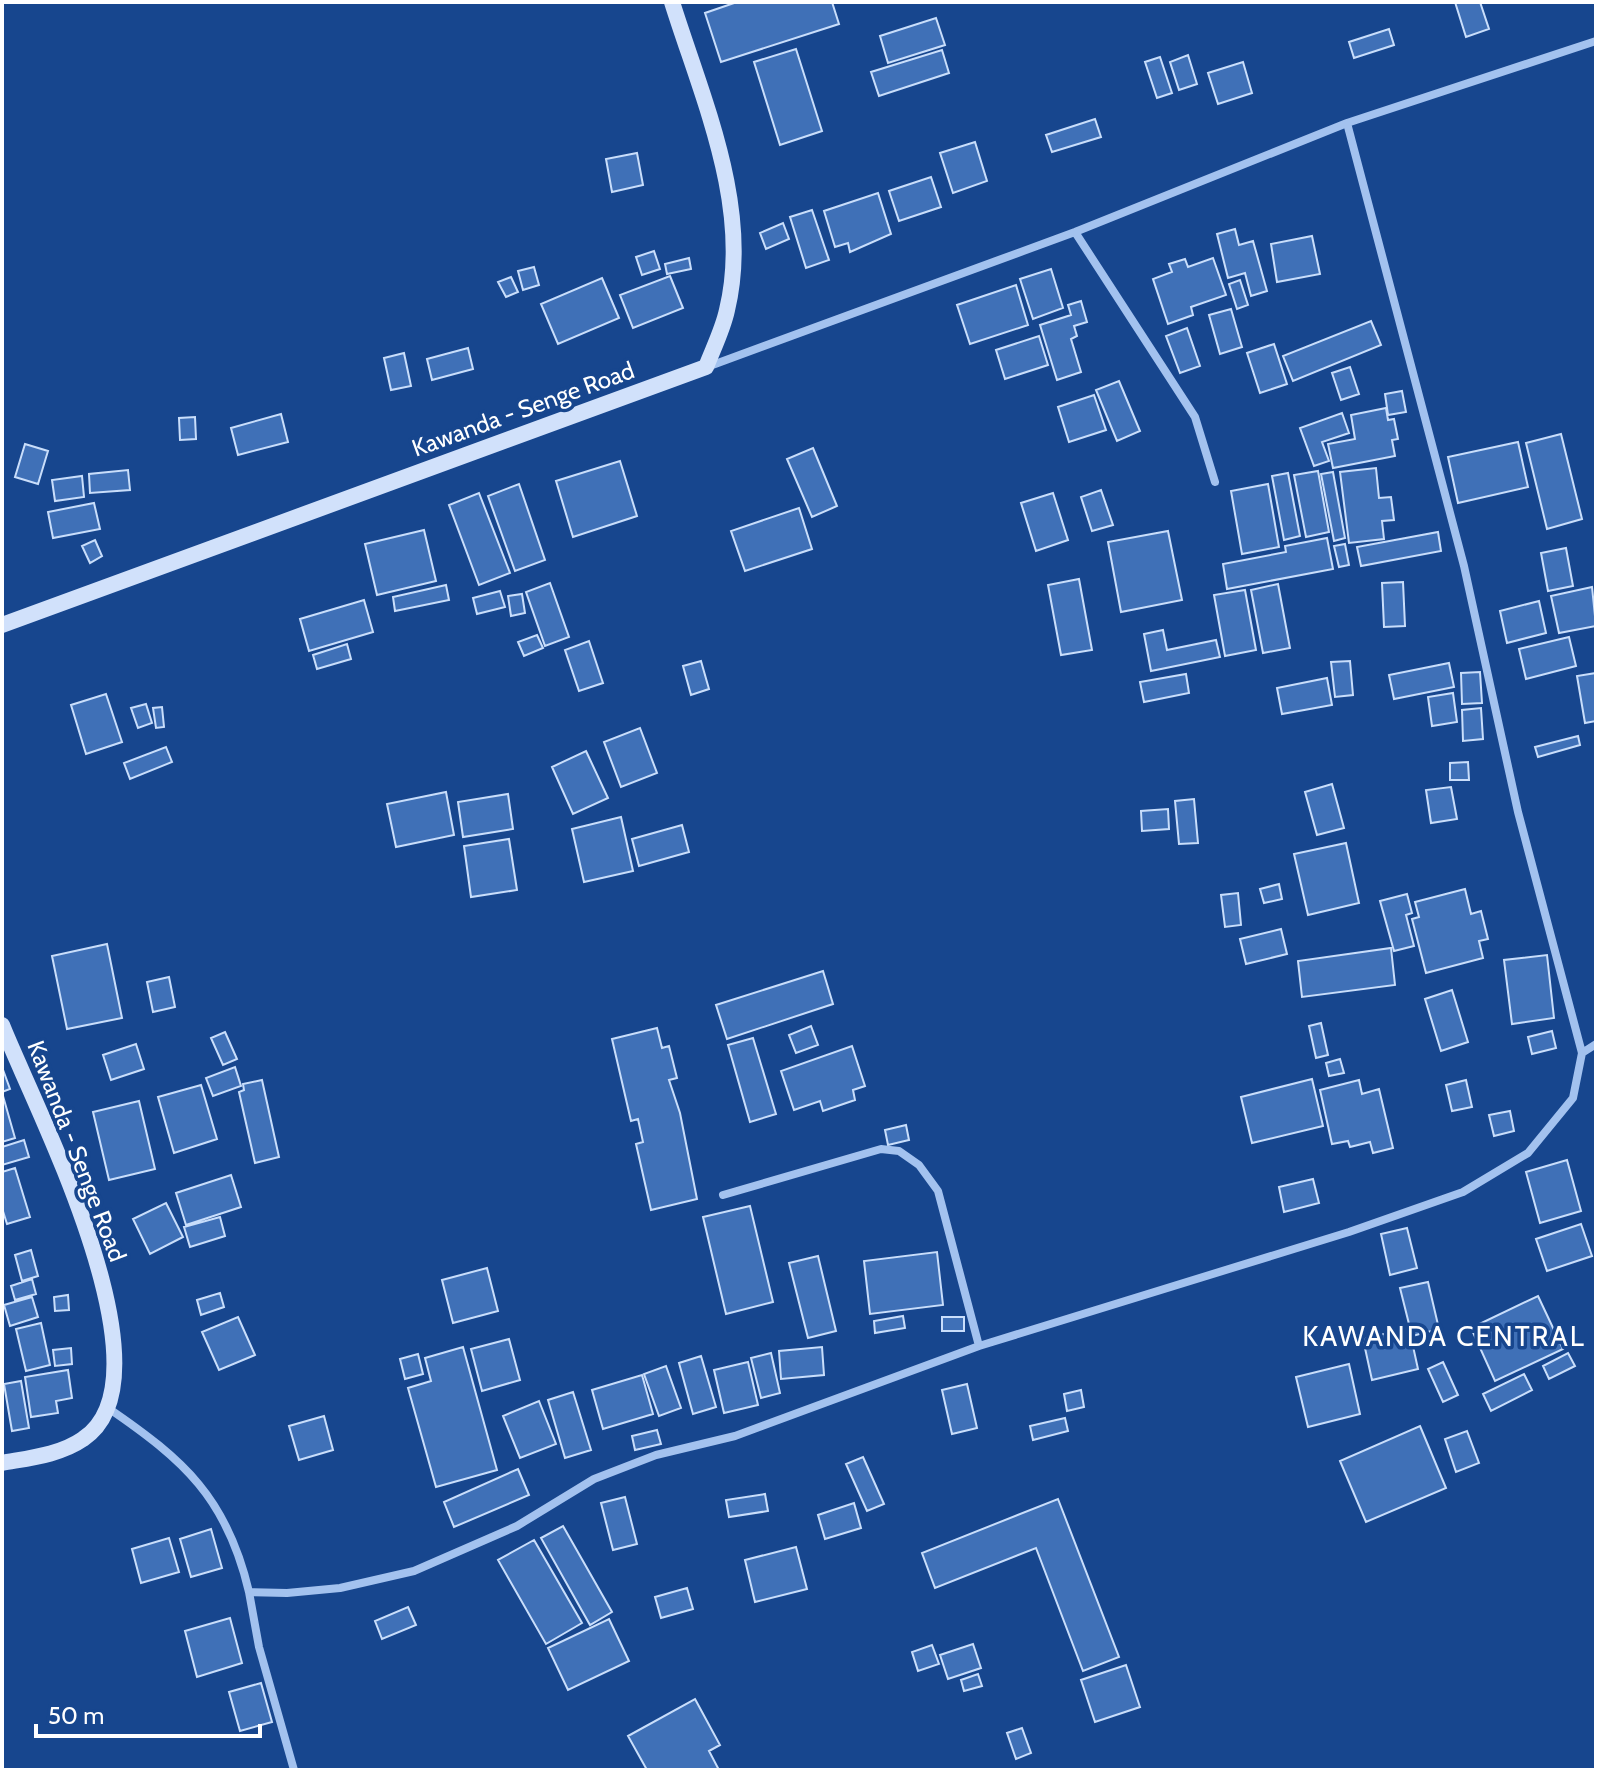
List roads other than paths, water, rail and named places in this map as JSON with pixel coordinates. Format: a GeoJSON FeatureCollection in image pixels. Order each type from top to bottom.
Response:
{"type":"FeatureCollection","features":[{"type":"Feature","properties":{"kind":"street"},"geometry":{"type":"LineString","coordinates":[[672,2],[724,167],[734,248],[727,309],[706,367]]}},
{"type":"Feature","properties":{"kind":"street"},"geometry":{"type":"LineString","coordinates":[[706,367],[1075,232],[1347,123],[1596,41]]}},
{"type":"Feature","properties":{"kind":"street"},"geometry":{"type":"LineString","coordinates":[[249,1592],[340,1588],[414,1571],[517,1526],[594,1479],[644,1459],[735,1436],[979,1346],[1349,1232],[1463,1192],[1528,1153],[1573,1098],[1582,1053],[1518,812],[1464,566],[1347,123]]}},
{"type":"Feature","properties":{"kind":"street"},"geometry":{"type":"LineString","coordinates":[[1075,232],[1195,417],[1215,482]]}},
{"type":"Feature","properties":{"kind":"street","name":"Kawanda - Senge Road"},"geometry":{"type":"LineString","coordinates":[[2,625],[706,367]]}},
{"type":"Feature","properties":{"kind":"street","name":"Kawanda - Senge Road"},"geometry":{"type":"LineString","coordinates":[[2,1463],[55,1452],[85,1438],[108,1408],[116,1369],[115,1330],[96,1253],[3,1029]]}},
{"type":"Feature","properties":{"kind":"street"},"geometry":{"type":"LineString","coordinates":[[1582,1053],[1596,1044]]}},
{"type":"Feature","properties":{"kind":"street"},"geometry":{"type":"LineString","coordinates":[[723,1195],[881,1149],[899,1151],[919,1165],[938,1191],[979,1346]]}},
{"type":"Feature","properties":{"kind":"street"},"geometry":{"type":"LineString","coordinates":[[108,1408],[160,1444],[191,1471],[213,1505],[241,1560],[259,1647],[294,1770]]}},
{"type":"Feature","properties":{"kind":"district","name":"KAWANDA CENTRAL"},"geometry":{"type":"Point","coordinates":[1444,1336]}}]}
